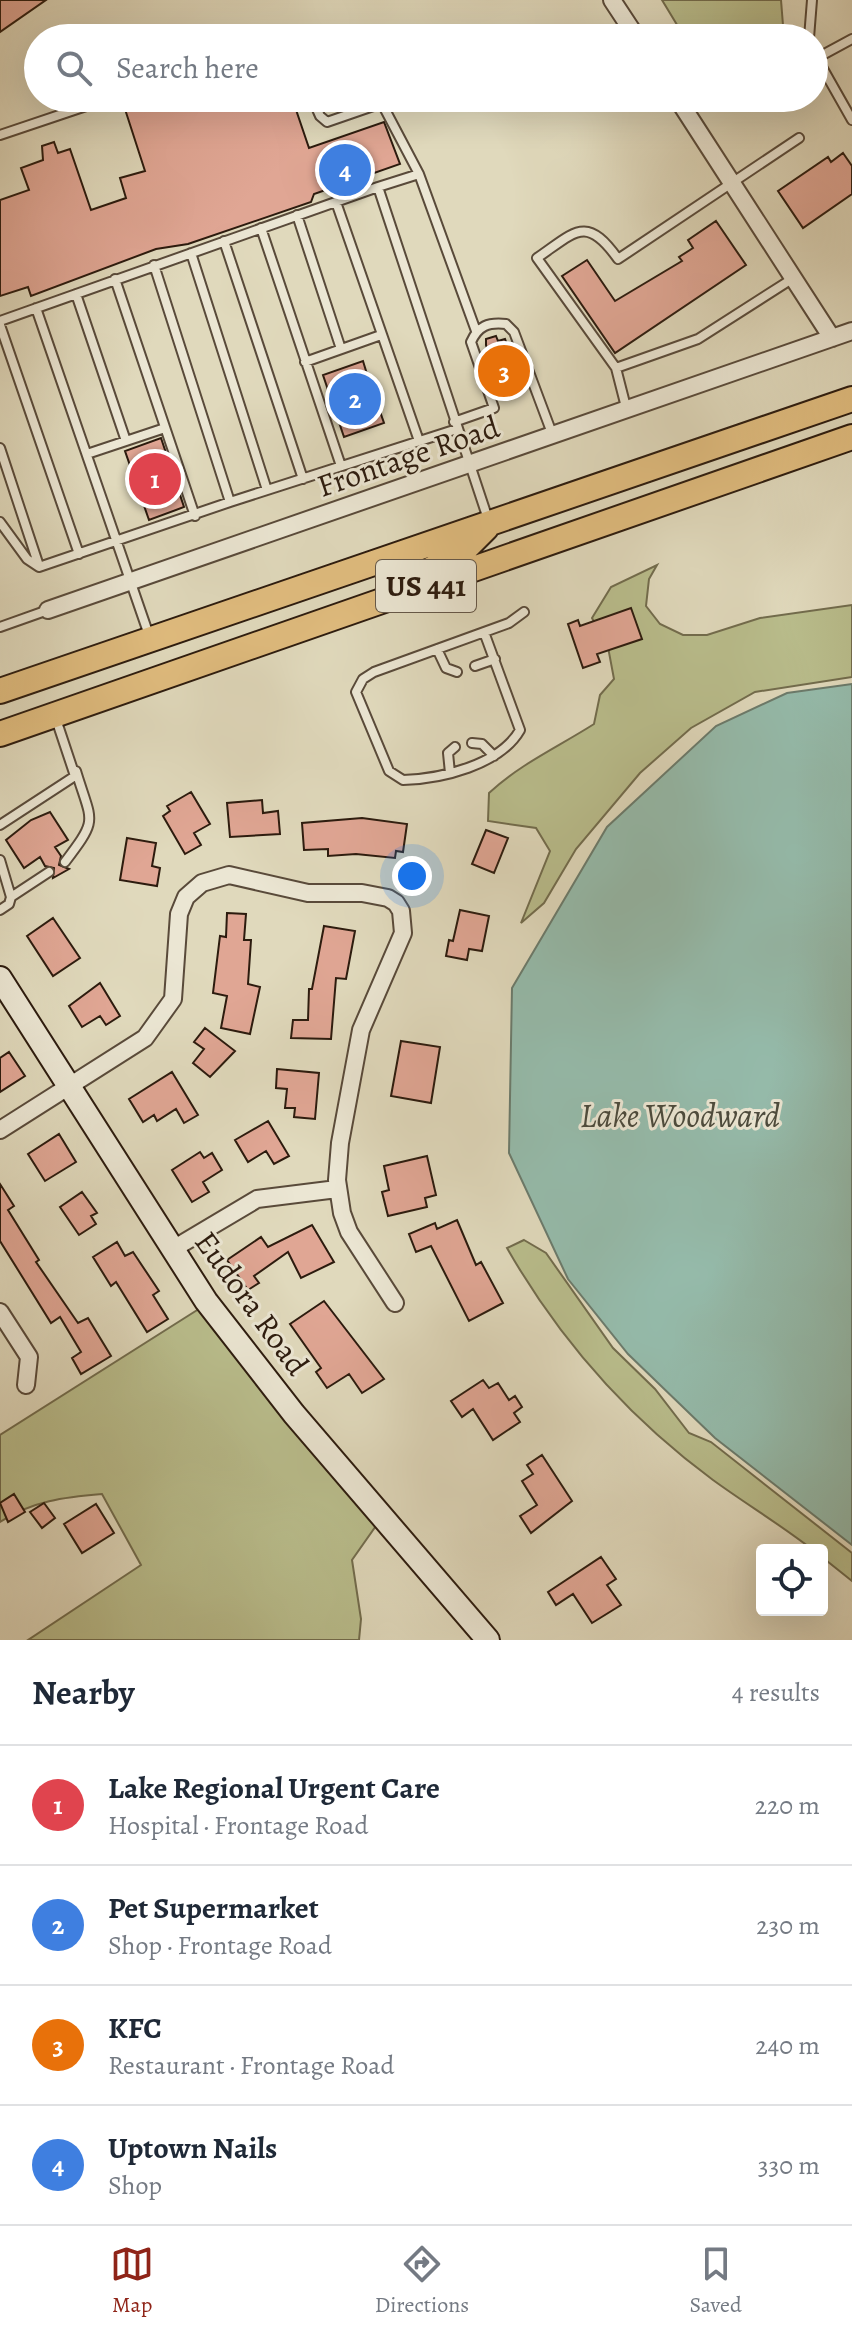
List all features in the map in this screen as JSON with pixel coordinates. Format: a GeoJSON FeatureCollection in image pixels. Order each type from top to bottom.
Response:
{"type":"FeatureCollection","features":[{"type":"Feature","properties":{"kind":"main road","name":"US 441"},"geometry":{"type":"LineString","coordinates":[[0,691],[852,399]]}},
{"type":"Feature","properties":{"kind":"main road","name":"US 441"},"geometry":{"type":"LineString","coordinates":[[0,734],[852,437]]}},
{"type":"Feature","properties":{"kind":"main road"},"geometry":{"type":"LineString","coordinates":[[357,610],[462,552],[490,524]]}},
{"type":"Feature","properties":{"kind":"street"},"geometry":{"type":"LineString","coordinates":[[612,0],[628,24]]}},
{"type":"Feature","properties":{"kind":"street"},"geometry":{"type":"LineString","coordinates":[[686,112],[796,277],[832,338]]}},
{"type":"Feature","properties":{"kind":"street","name":"Frontage Road"},"geometry":{"type":"LineString","coordinates":[[48,610],[852,331]]}},
{"type":"Feature","properties":{"kind":"street"},"geometry":{"type":"LineString","coordinates":[[0,1130],[145,1038],[167,1011],[176,989],[179,914],[186,897],[202,883],[229,875],[308,893],[362,893],[388,898],[401,911],[403,933],[361,1030],[340,1143],[337,1189],[349,1232],[395,1303]]}},
{"type":"Feature","properties":{"kind":"street","name":"Eudora Road"},"geometry":{"type":"LineString","coordinates":[[0,978],[173,1249],[243,1352],[488,1640]]}},
{"type":"Feature","properties":{"kind":"street"},"geometry":{"type":"LineString","coordinates":[[173,1249],[257,1199],[337,1189]]}},
{"type":"Feature","properties":{"kind":"street"},"geometry":{"type":"LineString","coordinates":[[0,1312],[29,1357],[26,1385]]}},
{"type":"Feature","properties":{"kind":"lane"},"geometry":{"type":"LineString","coordinates":[[810,24],[812,0]]}},
{"type":"Feature","properties":{"kind":"lane"},"geometry":{"type":"LineString","coordinates":[[828,52],[852,39]]}},
{"type":"Feature","properties":{"kind":"lane"},"geometry":{"type":"LineString","coordinates":[[828,79],[852,120]]}},
{"type":"Feature","properties":{"kind":"lane"},"geometry":{"type":"LineString","coordinates":[[0,135],[68,112]]}},
{"type":"Feature","properties":{"kind":"lane"},"geometry":{"type":"LineString","coordinates":[[318,112],[327,122],[352,112]]}},
{"type":"Feature","properties":{"kind":"lane"},"geometry":{"type":"LineString","coordinates":[[387,112],[419,174],[476,331]]}},
{"type":"Feature","properties":{"kind":"lane"},"geometry":{"type":"LineString","coordinates":[[627,411],[616,368],[537,258],[575,232],[589,231],[601,236],[618,259],[799,138]]}},
{"type":"Feature","properties":{"kind":"lane"},"geometry":{"type":"LineString","coordinates":[[79,554],[0,323],[154,265],[419,174]]}},
{"type":"Feature","properties":{"kind":"lane"},"geometry":{"type":"LineString","coordinates":[[378,187],[468,466],[490,524]]}},
{"type":"Feature","properties":{"kind":"lane"},"geometry":{"type":"LineString","coordinates":[[336,202],[419,441]]}},
{"type":"Feature","properties":{"kind":"lane"},"geometry":{"type":"LineString","coordinates":[[297,215],[341,349]]}},
{"type":"Feature","properties":{"kind":"lane"},"geometry":{"type":"LineString","coordinates":[[261,228],[341,466]]}},
{"type":"Feature","properties":{"kind":"lane"},"geometry":{"type":"LineString","coordinates":[[224,241],[303,479]]}},
{"type":"Feature","properties":{"kind":"lane"},"geometry":{"type":"LineString","coordinates":[[191,253],[267,490]]}},
{"type":"Feature","properties":{"kind":"lane"},"geometry":{"type":"LineString","coordinates":[[154,265],[230,502]]}},
{"type":"Feature","properties":{"kind":"lane"},"geometry":{"type":"LineString","coordinates":[[616,368],[698,339],[796,277]]}},
{"type":"Feature","properties":{"kind":"lane"},"geometry":{"type":"LineString","coordinates":[[115,279],[195,516]]}},
{"type":"Feature","properties":{"kind":"lane"},"geometry":{"type":"LineString","coordinates":[[76,294],[126,441]]}},
{"type":"Feature","properties":{"kind":"lane"},"geometry":{"type":"LineString","coordinates":[[36,308],[151,639]]}},
{"type":"Feature","properties":{"kind":"lane"},"geometry":{"type":"LineString","coordinates":[[39,567],[419,441],[494,408],[471,342],[476,331],[491,323],[506,324],[514,332],[553,436]]}},
{"type":"Feature","properties":{"kind":"lane"},"geometry":{"type":"LineString","coordinates":[[305,362],[381,335]]}},
{"type":"Feature","properties":{"kind":"lane"},"geometry":{"type":"LineString","coordinates":[[87,454],[165,428]]}},
{"type":"Feature","properties":{"kind":"lane"},"geometry":{"type":"LineString","coordinates":[[0,448],[39,567]]}},
{"type":"Feature","properties":{"kind":"lane"},"geometry":{"type":"LineString","coordinates":[[0,522],[27,559],[39,567]]}},
{"type":"Feature","properties":{"kind":"lane"},"geometry":{"type":"LineString","coordinates":[[0,627],[48,610]]}},
{"type":"Feature","properties":{"kind":"lane"},"geometry":{"type":"LineString","coordinates":[[484,632],[520,730],[512,743],[494,756],[450,773],[403,780],[389,771],[356,692],[363,679],[374,672],[437,649],[484,632],[509,623],[524,612]]}},
{"type":"Feature","properties":{"kind":"lane"},"geometry":{"type":"LineString","coordinates":[[437,649],[446,668],[457,672]]}},
{"type":"Feature","properties":{"kind":"lane"},"geometry":{"type":"LineString","coordinates":[[475,666],[495,659]]}},
{"type":"Feature","properties":{"kind":"lane"},"geometry":{"type":"LineString","coordinates":[[54,715],[90,815],[90,829],[65,862]]}},
{"type":"Feature","properties":{"kind":"lane"},"geometry":{"type":"LineString","coordinates":[[472,743],[482,744],[494,756]]}},
{"type":"Feature","properties":{"kind":"lane"},"geometry":{"type":"LineString","coordinates":[[450,773],[448,753],[455,747]]}},
{"type":"Feature","properties":{"kind":"lane"},"geometry":{"type":"LineString","coordinates":[[0,825],[69,782],[76,771]]}},
{"type":"Feature","properties":{"kind":"lane"},"geometry":{"type":"LineString","coordinates":[[0,860],[11,897],[9,904],[0,910]]}},
{"type":"Feature","properties":{"kind":"lane"},"geometry":{"type":"LineString","coordinates":[[11,897],[49,872]]}},
{"type":"Feature","properties":{"kind":"shaded area"},"geometry":{"type":"Polygon","coordinates":[[[662,0],[781,0],[783,24],[677,24],[662,0]]]}},
{"type":"Feature","properties":{"kind":"shaded area"},"geometry":{"type":"Polygon","coordinates":[[[657,565],[649,579],[646,606],[660,624],[683,635],[707,635],[760,618],[852,605],[852,677],[755,692],[691,728],[640,773],[576,849],[544,903],[521,923],[550,851],[536,828],[488,821],[489,793],[526,764],[594,724],[600,695],[614,679],[608,647],[592,618],[611,587],[657,565]]]}},
{"type":"Feature","properties":{"kind":"shaded area"},"geometry":{"type":"Polygon","coordinates":[[[524,1240],[546,1253],[613,1348],[655,1389],[689,1433],[711,1442],[852,1553],[852,1581],[828,1562],[828,1544],[805,1544],[682,1456],[625,1403],[549,1314],[507,1248],[524,1240]]]}},
{"type":"Feature","properties":{"kind":"shaded area"},"geometry":{"type":"Polygon","coordinates":[[[202,1307],[378,1523],[352,1560],[361,1619],[359,1640],[28,1640],[141,1565],[102,1494],[49,1501],[24,1509],[0,1522],[0,1435],[202,1307]]]}},
{"type":"Feature","properties":{"kind":"water","name":"Lake Woodward"},"geometry":{"type":"Polygon","coordinates":[[[852,684],[852,1545],[715,1438],[628,1354],[568,1279],[509,1153],[512,988],[607,827],[716,726],[787,693],[852,684]]]}},
{"type":"Feature","properties":{"kind":"building"},"geometry":{"type":"Polygon","coordinates":[[[0,0],[46,0],[0,32],[0,0]]]}},
{"type":"Feature","properties":{"kind":"building"},"geometry":{"type":"Polygon","coordinates":[[[126,112],[297,112],[309,148],[384,122],[400,164],[314,194],[311,202],[188,244],[156,249],[31,296],[28,287],[0,296],[0,200],[29,190],[21,168],[43,160],[42,146],[54,142],[58,153],[70,149],[91,210],[126,198],[120,178],[145,171],[126,112]]]}},
{"type":"Feature","properties":{"kind":"building"},"geometry":{"type":"Polygon","coordinates":[[[843,153],[852,166],[852,194],[803,228],[778,191],[828,157],[831,162],[843,153]]]}},
{"type":"Feature","properties":{"kind":"building"},"geometry":{"type":"Polygon","coordinates":[[[716,221],[746,265],[615,353],[562,276],[587,260],[615,301],[682,261],[679,257],[693,248],[688,240],[716,221]]]}},
{"type":"Feature","properties":{"kind":"building"},"geometry":{"type":"Polygon","coordinates":[[[496,336],[498,341],[505,339],[521,385],[502,393],[486,345],[486,339],[496,336]]]}},
{"type":"Feature","properties":{"kind":"building"},"geometry":{"type":"Polygon","coordinates":[[[363,361],[370,384],[376,383],[381,398],[376,400],[384,423],[344,437],[323,375],[363,361]]]}},
{"type":"Feature","properties":{"kind":"building"},"geometry":{"type":"Polygon","coordinates":[[[161,438],[184,507],[149,520],[125,451],[161,438]]]}},
{"type":"Feature","properties":{"kind":"building"},"geometry":{"type":"Polygon","coordinates":[[[631,608],[642,639],[597,654],[600,662],[583,668],[568,624],[578,620],[580,626],[631,608]]]}},
{"type":"Feature","properties":{"kind":"building"},"geometry":{"type":"Polygon","coordinates":[[[191,792],[210,824],[194,833],[201,845],[185,854],[163,816],[170,811],[167,806],[191,792]]]}},
{"type":"Feature","properties":{"kind":"building"},"geometry":{"type":"Polygon","coordinates":[[[262,800],[263,813],[278,811],[280,834],[230,837],[227,803],[262,800]]]}},
{"type":"Feature","properties":{"kind":"building"},"geometry":{"type":"Polygon","coordinates":[[[50,812],[68,840],[55,847],[61,856],[59,865],[69,869],[53,878],[54,868],[45,866],[40,857],[24,868],[6,840],[31,820],[50,812]]]}},
{"type":"Feature","properties":{"kind":"building"},"geometry":{"type":"Polygon","coordinates":[[[362,818],[407,824],[403,852],[396,851],[395,858],[356,854],[328,856],[328,849],[304,850],[302,823],[362,818]]]}},
{"type":"Feature","properties":{"kind":"building"},"geometry":{"type":"Polygon","coordinates":[[[486,830],[508,838],[494,873],[472,864],[486,830]]]}},
{"type":"Feature","properties":{"kind":"building"},"geometry":{"type":"Polygon","coordinates":[[[127,838],[156,843],[152,866],[160,868],[157,886],[120,880],[127,838]]]}},
{"type":"Feature","properties":{"kind":"building"},"geometry":{"type":"Polygon","coordinates":[[[460,910],[489,916],[482,951],[469,949],[467,960],[446,956],[460,910]]]}},
{"type":"Feature","properties":{"kind":"building"},"geometry":{"type":"Polygon","coordinates":[[[227,913],[246,914],[244,940],[251,940],[248,984],[260,987],[250,1034],[221,1028],[227,996],[213,993],[220,936],[226,937],[227,913]]]}},
{"type":"Feature","properties":{"kind":"building"},"geometry":{"type":"Polygon","coordinates":[[[53,918],[80,958],[53,976],[27,936],[53,918]]]}},
{"type":"Feature","properties":{"kind":"building"},"geometry":{"type":"Polygon","coordinates":[[[324,926],[355,931],[346,979],[336,978],[331,1039],[291,1038],[293,1020],[308,1020],[309,989],[312,989],[324,926]]]}},
{"type":"Feature","properties":{"kind":"building"},"geometry":{"type":"Polygon","coordinates":[[[100,983],[120,1016],[106,1025],[100,1016],[82,1027],[69,1006],[100,983]]]}},
{"type":"Feature","properties":{"kind":"building"},"geometry":{"type":"Polygon","coordinates":[[[205,1028],[235,1051],[210,1077],[193,1063],[204,1049],[194,1042],[205,1028]]]}},
{"type":"Feature","properties":{"kind":"building"},"geometry":{"type":"Polygon","coordinates":[[[401,1041],[440,1047],[431,1103],[391,1096],[401,1041]]]}},
{"type":"Feature","properties":{"kind":"building"},"geometry":{"type":"Polygon","coordinates":[[[9,1052],[25,1076],[0,1092],[0,1058],[9,1052]]]}},
{"type":"Feature","properties":{"kind":"building"},"geometry":{"type":"Polygon","coordinates":[[[277,1069],[319,1073],[315,1119],[294,1117],[295,1108],[285,1108],[287,1089],[276,1088],[277,1069]]]}},
{"type":"Feature","properties":{"kind":"building"},"geometry":{"type":"Polygon","coordinates":[[[172,1072],[198,1115],[184,1123],[176,1109],[157,1121],[154,1115],[143,1122],[129,1099],[172,1072]]]}},
{"type":"Feature","properties":{"kind":"building"},"geometry":{"type":"Polygon","coordinates":[[[268,1121],[289,1156],[274,1164],[266,1151],[248,1162],[235,1140],[268,1121]]]}},
{"type":"Feature","properties":{"kind":"building"},"geometry":{"type":"Polygon","coordinates":[[[59,1134],[76,1162],[45,1181],[28,1154],[59,1134]]]}},
{"type":"Feature","properties":{"kind":"building"},"geometry":{"type":"Polygon","coordinates":[[[200,1152],[204,1158],[212,1153],[222,1170],[203,1182],[209,1192],[192,1202],[172,1170],[200,1152]]]}},
{"type":"Feature","properties":{"kind":"building"},"geometry":{"type":"Polygon","coordinates":[[[427,1156],[436,1195],[425,1198],[427,1207],[388,1216],[382,1192],[389,1190],[384,1166],[427,1156]]]}},
{"type":"Feature","properties":{"kind":"building"},"geometry":{"type":"Polygon","coordinates":[[[0,1184],[14,1206],[8,1210],[39,1260],[36,1262],[78,1323],[88,1318],[111,1356],[81,1374],[72,1358],[81,1352],[60,1317],[51,1323],[0,1241],[0,1184]]]}},
{"type":"Feature","properties":{"kind":"building"},"geometry":{"type":"Polygon","coordinates":[[[82,1192],[97,1213],[91,1216],[96,1224],[79,1235],[60,1207],[82,1192]]]}},
{"type":"Feature","properties":{"kind":"building"},"geometry":{"type":"Polygon","coordinates":[[[457,1220],[476,1265],[481,1262],[503,1303],[469,1321],[431,1246],[416,1252],[409,1234],[435,1223],[437,1229],[457,1220]]]}},
{"type":"Feature","properties":{"kind":"building"},"geometry":{"type":"Polygon","coordinates":[[[312,1225],[334,1262],[301,1278],[288,1252],[254,1276],[259,1283],[248,1290],[227,1260],[261,1237],[268,1247],[312,1225]]]}},
{"type":"Feature","properties":{"kind":"building"},"geometry":{"type":"Polygon","coordinates":[[[117,1242],[125,1256],[133,1252],[159,1291],[153,1295],[168,1319],[147,1332],[116,1282],[111,1286],[93,1257],[117,1242]]]}},
{"type":"Feature","properties":{"kind":"building"},"geometry":{"type":"Polygon","coordinates":[[[324,1301],[384,1379],[362,1393],[349,1374],[327,1388],[316,1372],[321,1368],[290,1324],[324,1301]]]}},
{"type":"Feature","properties":{"kind":"building"},"geometry":{"type":"Polygon","coordinates":[[[483,1380],[489,1388],[498,1383],[509,1400],[515,1396],[522,1407],[514,1413],[520,1422],[493,1440],[473,1409],[462,1417],[451,1401],[483,1380]]]}},
{"type":"Feature","properties":{"kind":"building"},"geometry":{"type":"Polygon","coordinates":[[[542,1455],[572,1501],[531,1533],[520,1516],[537,1505],[522,1481],[533,1474],[527,1465],[542,1455]]]}},
{"type":"Feature","properties":{"kind":"building"},"geometry":{"type":"Polygon","coordinates":[[[14,1494],[25,1512],[8,1522],[0,1503],[14,1494]]]}},
{"type":"Feature","properties":{"kind":"building"},"geometry":{"type":"Polygon","coordinates":[[[44,1503],[55,1518],[42,1528],[30,1512],[44,1503]]]}},
{"type":"Feature","properties":{"kind":"building"},"geometry":{"type":"Polygon","coordinates":[[[96,1504],[114,1533],[82,1553],[64,1524],[96,1504]]]}},
{"type":"Feature","properties":{"kind":"building"},"geometry":{"type":"Polygon","coordinates":[[[601,1557],[616,1579],[607,1585],[621,1605],[592,1623],[573,1594],[556,1605],[548,1592],[601,1557]]]}},
{"type":"Feature","properties":{"kind":"place","name":"Uptown Nails"},"geometry":{"type":"Point","coordinates":[345,170]}},
{"type":"Feature","properties":{"kind":"place","name":"KFC"},"geometry":{"type":"Point","coordinates":[504,371]}},
{"type":"Feature","properties":{"kind":"place","name":"Pet Supermarket"},"geometry":{"type":"Point","coordinates":[355,399]}},
{"type":"Feature","properties":{"kind":"place","name":"Lake Regional Urgent Care"},"geometry":{"type":"Point","coordinates":[155,479]}}]}
